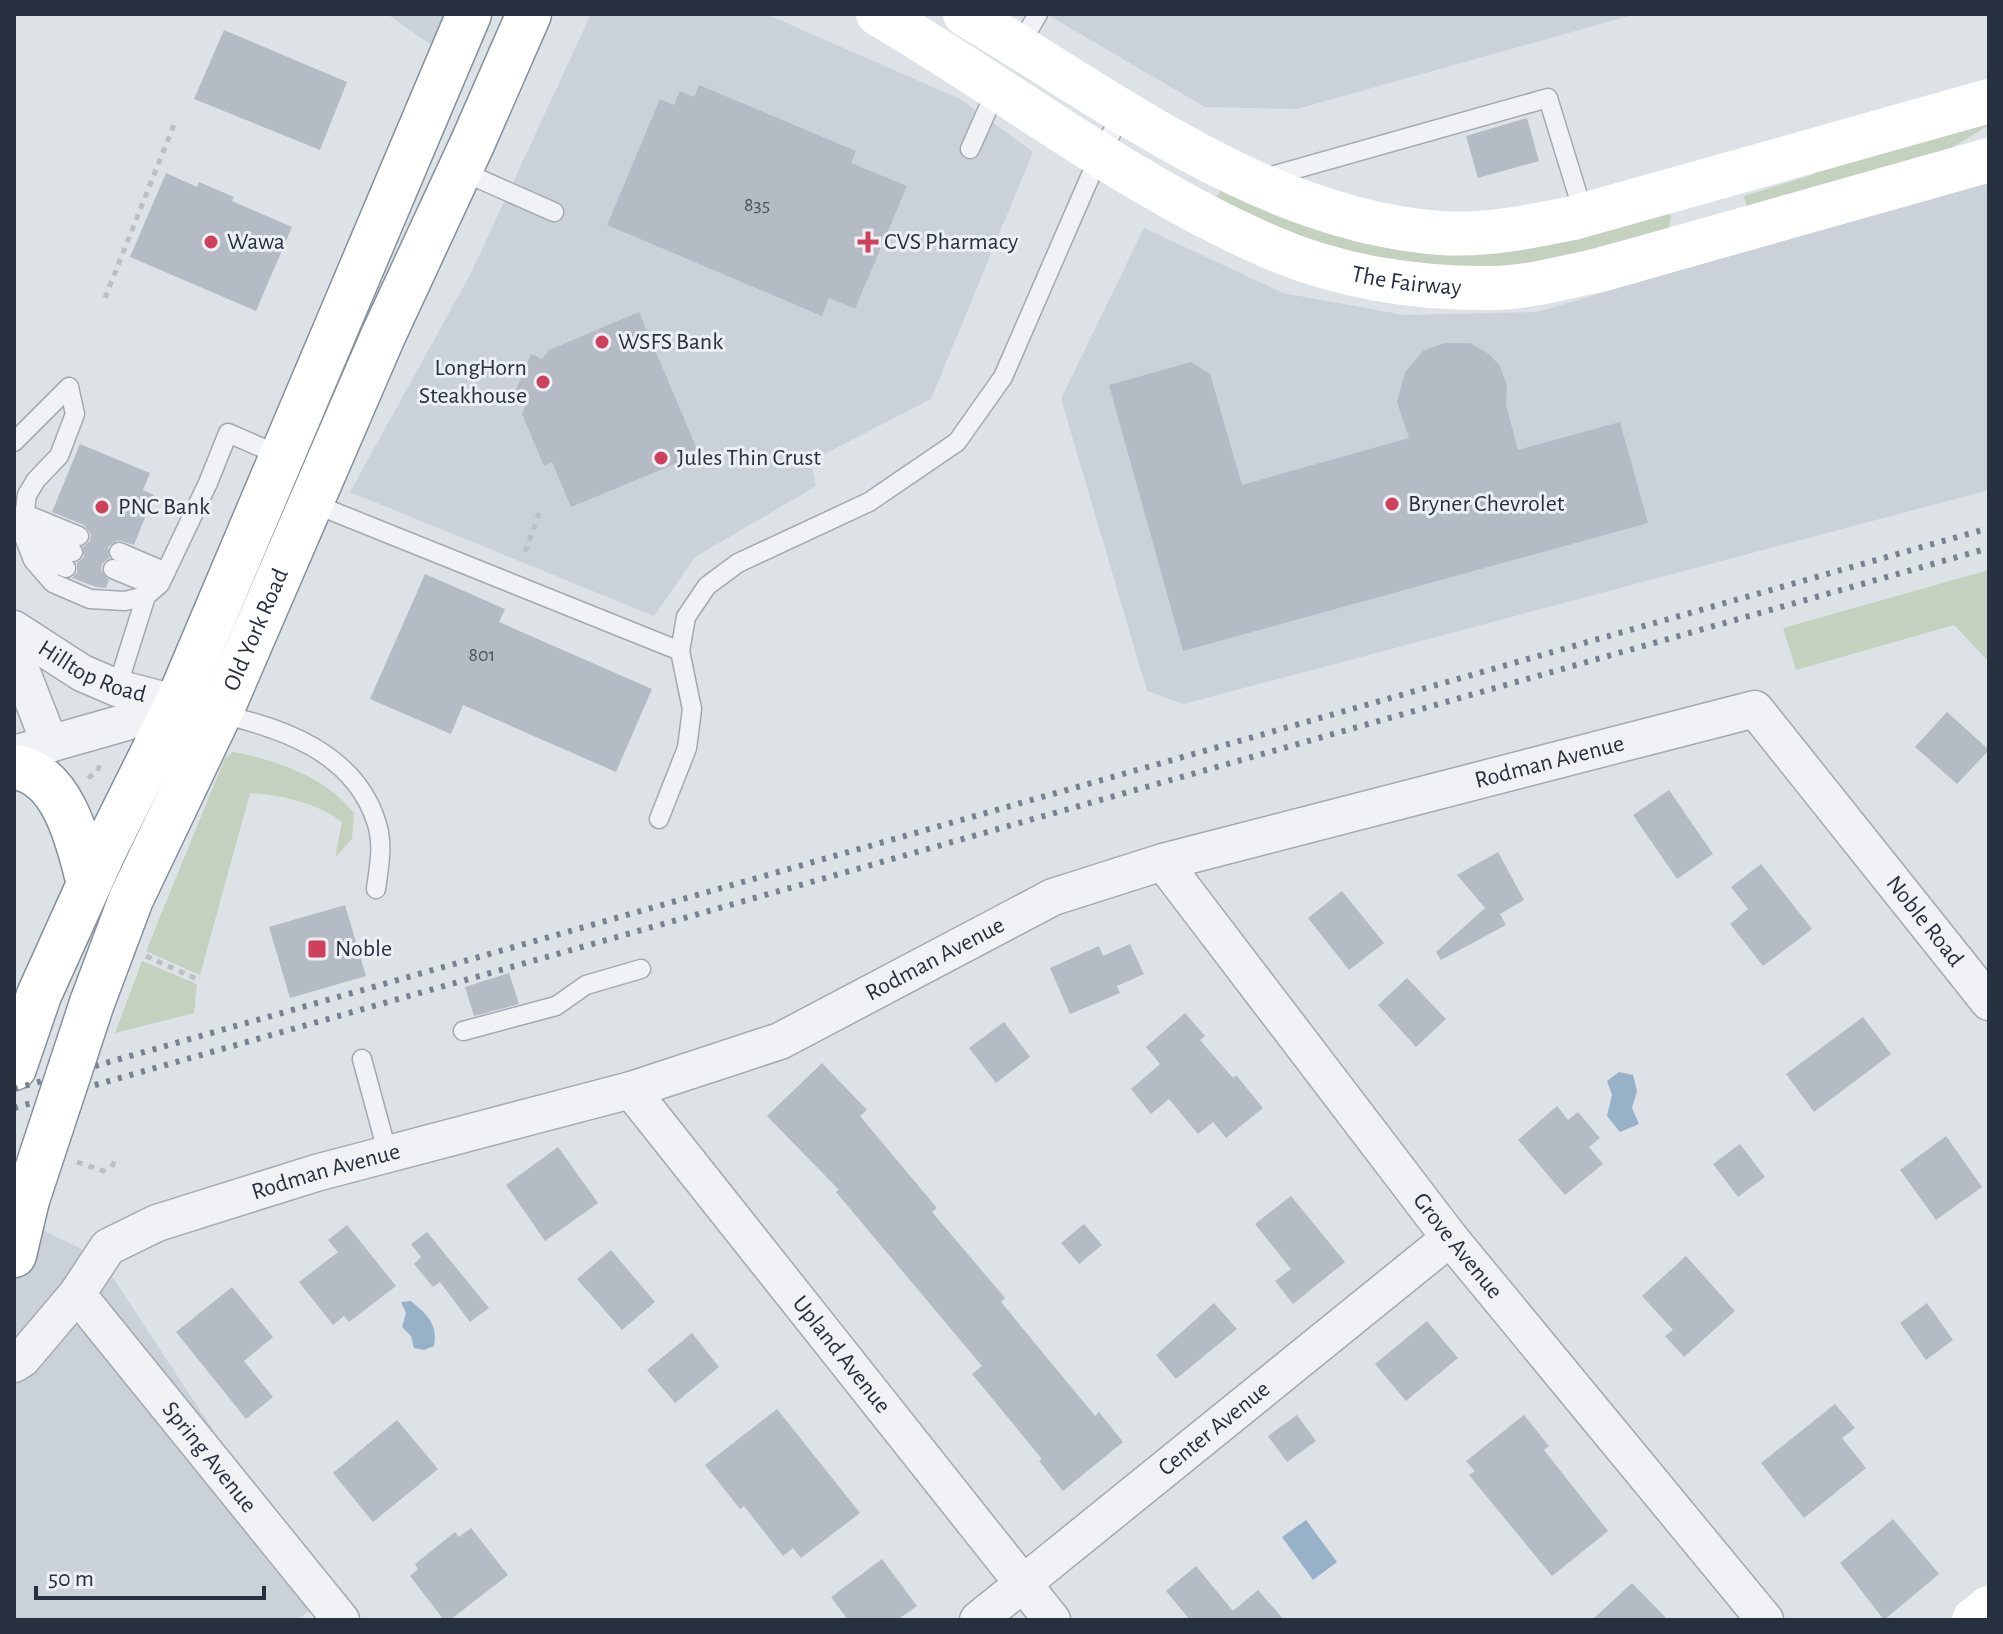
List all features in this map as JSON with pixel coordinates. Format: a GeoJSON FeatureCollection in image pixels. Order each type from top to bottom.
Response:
{"type":"FeatureCollection","features":[{"type":"Feature","properties":{"kind":"main road","name":"Old York Road"},"geometry":{"type":"LineString","coordinates":[[14,1068],[39,995],[177,704],[469,14]]}},
{"type":"Feature","properties":{"kind":"main road","name":"Old York Road"},"geometry":{"type":"LineString","coordinates":[[14,1255],[27,1200],[92,1003],[131,899],[220,714],[383,336],[529,14]]}},
{"type":"Feature","properties":{"kind":"main road","name":"The Fairway"},"geometry":{"type":"LineString","coordinates":[[878,14],[969,31],[1253,181],[1340,215],[1440,233],[1479,233],[1530,227],[1584,215],[1989,101]]}},
{"type":"Feature","properties":{"kind":"main road","name":"The Fairway"},"geometry":{"type":"LineString","coordinates":[[1014,56],[1100,154],[1222,225],[1269,247],[1352,273],[1395,282],[1496,288],[1600,270],[1989,160]]}},
{"type":"Feature","properties":{"kind":"main road"},"geometry":{"type":"LineString","coordinates":[[1695,184],[1710,239]]}},
{"type":"Feature","properties":{"kind":"main road"},"geometry":{"type":"LineString","coordinates":[[14,767],[22,768],[52,788],[75,828],[89,884]]}},
{"type":"Feature","properties":{"kind":"main road"},"geometry":{"type":"LineString","coordinates":[[1974,1620],[1989,1608]]}},
{"type":"Feature","properties":{"kind":"street","name":"Hilltop Road"},"geometry":{"type":"LineString","coordinates":[[14,629],[82,673],[117,688],[220,714]]}},
{"type":"Feature","properties":{"kind":"street","name":"Hilltop Road"},"geometry":{"type":"LineString","coordinates":[[14,652],[50,744]]}},
{"type":"Feature","properties":{"kind":"street"},"geometry":{"type":"LineString","coordinates":[[14,754],[177,704]]}},
{"type":"Feature","properties":{"kind":"street","name":"Rodman Avenue"},"geometry":{"type":"LineString","coordinates":[[14,1364],[22,1359],[77,1294],[108,1247],[157,1223],[316,1173],[631,1090],[780,1041],[1053,897],[1163,862],[1755,709],[1860,843]]}},
{"type":"Feature","properties":{"kind":"street","name":"Noble Road"},"geometry":{"type":"LineString","coordinates":[[1860,843],[1989,1002]]}},
{"type":"Feature","properties":{"kind":"street","name":"Grove Avenue"},"geometry":{"type":"LineString","coordinates":[[1163,862],[1450,1238],[1765,1620]]}},
{"type":"Feature","properties":{"kind":"street","name":"Upland Avenue"},"geometry":{"type":"LineString","coordinates":[[631,1090],[1052,1620]]}},
{"type":"Feature","properties":{"kind":"street","name":"Center Avenue"},"geometry":{"type":"LineString","coordinates":[[978,1620],[1450,1238]]}},
{"type":"Feature","properties":{"kind":"street","name":"Spring Avenue"},"geometry":{"type":"LineString","coordinates":[[77,1294],[341,1620]]}},
{"type":"Feature","properties":{"kind":"lane"},"geometry":{"type":"LineString","coordinates":[[970,149],[1014,56]]}},
{"type":"Feature","properties":{"kind":"lane"},"geometry":{"type":"LineString","coordinates":[[1253,181],[1548,98],[1584,215]]}},
{"type":"Feature","properties":{"kind":"lane"},"geometry":{"type":"LineString","coordinates":[[659,819],[687,748],[692,709],[680,651],[686,617],[707,586],[738,563],[869,502],[957,442],[1003,377],[1100,154],[1123,112]]}},
{"type":"Feature","properties":{"kind":"lane"},"geometry":{"type":"LineString","coordinates":[[459,170],[554,212]]}},
{"type":"Feature","properties":{"kind":"lane"},"geometry":{"type":"LineString","coordinates":[[14,442],[69,387],[75,414],[59,456],[36,480],[27,495],[23,522],[33,560],[53,583],[90,599],[125,601],[151,588]]}},
{"type":"Feature","properties":{"kind":"lane"},"geometry":{"type":"LineString","coordinates":[[117,688],[151,588],[208,483],[228,433],[282,457]]}},
{"type":"Feature","properties":{"kind":"lane"},"geometry":{"type":"LineString","coordinates":[[312,503],[680,651]]}},
{"type":"Feature","properties":{"kind":"lane"},"geometry":{"type":"LineString","coordinates":[[23,522],[73,552],[31,554]]}},
{"type":"Feature","properties":{"kind":"lane"},"geometry":{"type":"LineString","coordinates":[[151,588],[113,569],[151,588]]}},
{"type":"Feature","properties":{"kind":"lane"},"geometry":{"type":"LineString","coordinates":[[220,714],[256,722],[296,738],[323,751],[350,774],[364,793],[377,822],[381,852],[376,889]]}},
{"type":"Feature","properties":{"kind":"lane"},"geometry":{"type":"LineString","coordinates":[[463,1031],[556,1006],[586,985],[641,969]]}},
{"type":"Feature","properties":{"kind":"lane"},"geometry":{"type":"LineString","coordinates":[[362,1059],[388,1155]]}},
{"type":"Feature","properties":{"kind":"path"},"geometry":{"type":"LineString","coordinates":[[105,298],[175,122]]}},
{"type":"Feature","properties":{"kind":"path"},"geometry":{"type":"LineString","coordinates":[[525,552],[539,513]]}},
{"type":"Feature","properties":{"kind":"path"},"geometry":{"type":"LineString","coordinates":[[139,953],[199,980]]}},
{"type":"Feature","properties":{"kind":"path"},"geometry":{"type":"LineString","coordinates":[[74,1161],[111,1170],[116,1157]]}},
{"type":"Feature","properties":{"kind":"shaded area"},"geometry":{"type":"Polygon","coordinates":[[[387,14],[446,14],[433,46],[387,14]]]}},
{"type":"Feature","properties":{"kind":"shaded area"},"geometry":{"type":"Polygon","coordinates":[[[591,14],[766,14],[960,99],[1033,152],[931,399],[811,461],[816,486],[695,557],[654,616],[350,492],[471,273],[591,14]]]}},
{"type":"Feature","properties":{"kind":"shaded area"},"geometry":{"type":"Polygon","coordinates":[[[1046,14],[1636,14],[1297,109],[1205,107],[1046,14]]]}},
{"type":"Feature","properties":{"kind":"shaded area"},"geometry":{"type":"Polygon","coordinates":[[[1989,179],[1989,490],[1184,704],[1147,691],[1061,399],[1144,228],[1283,293],[1404,315],[1537,312],[1989,179]]]}},
{"type":"Feature","properties":{"kind":"shaded area"},"geometry":{"type":"Polygon","coordinates":[[[14,1216],[100,1258],[324,1599],[297,1620],[14,1620],[14,1216]]]}},
{"type":"Feature","properties":{"kind":"green space"},"geometry":{"type":"Polygon","coordinates":[[[1989,111],[1989,125],[1948,150],[1747,207],[1744,196],[1812,175],[1840,153],[1989,111]]]}},
{"type":"Feature","properties":{"kind":"green space"},"geometry":{"type":"Polygon","coordinates":[[[1220,189],[1302,215],[1664,208],[1671,216],[1669,228],[1545,261],[1489,267],[1399,264],[1310,242],[1215,198],[1220,189]]]}},
{"type":"Feature","properties":{"kind":"green space"},"geometry":{"type":"Polygon","coordinates":[[[1989,570],[1989,662],[1954,625],[1796,670],[1783,628],[1989,570]]]}},
{"type":"Feature","properties":{"kind":"green space"},"geometry":{"type":"Polygon","coordinates":[[[233,752],[283,765],[329,789],[354,813],[352,839],[335,858],[342,822],[298,801],[250,793],[200,975],[146,951],[225,758],[233,752]]]}},
{"type":"Feature","properties":{"kind":"green space"},"geometry":{"type":"Polygon","coordinates":[[[142,961],[197,984],[194,1013],[115,1033],[142,961]]]}},
{"type":"Feature","properties":{"kind":"water"},"geometry":{"type":"Polygon","coordinates":[[[1619,1072],[1633,1075],[1637,1091],[1632,1108],[1639,1124],[1620,1132],[1607,1116],[1612,1095],[1607,1081],[1619,1072]]]}},
{"type":"Feature","properties":{"kind":"water"},"geometry":{"type":"Polygon","coordinates":[[[411,1301],[433,1325],[434,1346],[424,1350],[414,1348],[411,1336],[402,1327],[406,1313],[401,1302],[411,1301]]]}},
{"type":"Feature","properties":{"kind":"water"},"geometry":{"type":"Polygon","coordinates":[[[1306,1520],[1337,1562],[1313,1580],[1282,1537],[1306,1520]]]}},
{"type":"Feature","properties":{"kind":"building"},"geometry":{"type":"Polygon","coordinates":[[[224,30],[347,82],[320,150],[194,99],[224,30]]]}},
{"type":"Feature","properties":{"kind":"building","name":"CVS Pharmacy"},"geometry":{"type":"Polygon","coordinates":[[[699,85],[856,151],[851,163],[907,186],[855,309],[829,298],[822,316],[607,225],[660,99],[674,105],[680,91],[694,97],[699,85]]]}},
{"type":"Feature","properties":{"kind":"building"},"geometry":{"type":"Polygon","coordinates":[[[1527,118],[1539,161],[1478,178],[1466,136],[1527,118]]]}},
{"type":"Feature","properties":{"kind":"building","name":"Wawa"},"geometry":{"type":"Polygon","coordinates":[[[166,173],[197,187],[199,182],[234,197],[232,201],[292,227],[256,311],[130,257],[166,173]]]}},
{"type":"Feature","properties":{"kind":"building"},"geometry":{"type":"Polygon","coordinates":[[[639,312],[699,454],[571,507],[552,462],[544,466],[522,414],[529,398],[515,392],[531,354],[542,359],[549,350],[639,312]]]}},
{"type":"Feature","properties":{"kind":"building","name":"Bryner Chevrolet"},"geometry":{"type":"Polygon","coordinates":[[[1444,343],[1470,343],[1489,354],[1500,366],[1507,385],[1506,405],[1518,450],[1620,422],[1648,523],[1183,651],[1109,385],[1191,362],[1210,374],[1242,485],[1409,438],[1397,402],[1405,372],[1423,351],[1444,343]]]}},
{"type":"Feature","properties":{"kind":"building","name":"PNC Bank"},"geometry":{"type":"Polygon","coordinates":[[[80,444],[150,473],[143,490],[154,495],[134,545],[118,540],[108,547],[109,558],[102,564],[101,570],[109,580],[106,588],[72,578],[77,572],[77,563],[84,557],[83,547],[90,541],[91,534],[84,525],[52,512],[80,444]]]}},
{"type":"Feature","properties":{"kind":"building"},"geometry":{"type":"Polygon","coordinates":[[[425,574],[505,609],[499,622],[652,689],[616,772],[463,705],[451,734],[370,699],[425,574]]]}},
{"type":"Feature","properties":{"kind":"building"},"geometry":{"type":"Polygon","coordinates":[[[1947,712],[1989,750],[1957,784],[1915,747],[1947,712]]]}},
{"type":"Feature","properties":{"kind":"building"},"geometry":{"type":"Polygon","coordinates":[[[1669,790],[1713,854],[1677,879],[1633,815],[1669,790]]]}},
{"type":"Feature","properties":{"kind":"building"},"geometry":{"type":"Polygon","coordinates":[[[1498,852],[1524,900],[1500,914],[1506,925],[1441,960],[1436,952],[1485,908],[1457,875],[1498,852]]]}},
{"type":"Feature","properties":{"kind":"building"},"geometry":{"type":"Polygon","coordinates":[[[1761,864],[1812,929],[1763,966],[1730,924],[1748,909],[1731,887],[1761,864]]]}},
{"type":"Feature","properties":{"kind":"building"},"geometry":{"type":"Polygon","coordinates":[[[1342,891],[1384,943],[1349,970],[1308,918],[1342,891]]]}},
{"type":"Feature","properties":{"kind":"building"},"geometry":{"type":"Polygon","coordinates":[[[345,905],[366,976],[290,998],[269,927],[345,905]]]}},
{"type":"Feature","properties":{"kind":"building"},"geometry":{"type":"Polygon","coordinates":[[[1130,944],[1144,974],[1117,986],[1120,993],[1070,1014],[1050,968],[1099,946],[1103,956],[1130,944]]]}},
{"type":"Feature","properties":{"kind":"building"},"geometry":{"type":"Polygon","coordinates":[[[509,973],[519,1004],[474,1016],[465,987],[509,973]]]}},
{"type":"Feature","properties":{"kind":"building"},"geometry":{"type":"Polygon","coordinates":[[[1407,978],[1446,1019],[1416,1047],[1378,1005],[1407,978]]]}},
{"type":"Feature","properties":{"kind":"building"},"geometry":{"type":"Polygon","coordinates":[[[1185,1013],[1205,1036],[1200,1040],[1233,1078],[1236,1075],[1263,1108],[1226,1138],[1213,1122],[1198,1134],[1169,1099],[1151,1114],[1131,1089],[1160,1064],[1146,1047],[1185,1013]]]}},
{"type":"Feature","properties":{"kind":"building"},"geometry":{"type":"Polygon","coordinates":[[[1863,1017],[1891,1054],[1814,1112],[1786,1074],[1863,1017]]]}},
{"type":"Feature","properties":{"kind":"building"},"geometry":{"type":"Polygon","coordinates":[[[1004,1022],[1030,1057],[996,1083],[969,1048],[1004,1022]]]}},
{"type":"Feature","properties":{"kind":"building"},"geometry":{"type":"Polygon","coordinates":[[[822,1063],[867,1110],[860,1116],[937,1208],[932,1212],[1005,1298],[1001,1302],[1095,1416],[1099,1412],[1123,1442],[1063,1491],[1039,1461],[1042,1459],[972,1374],[982,1366],[836,1192],[839,1190],[767,1116],[822,1063]]]}},
{"type":"Feature","properties":{"kind":"building"},"geometry":{"type":"Polygon","coordinates":[[[1557,1106],[1568,1120],[1578,1112],[1600,1138],[1589,1147],[1603,1164],[1565,1195],[1518,1140],[1557,1106]]]}},
{"type":"Feature","properties":{"kind":"building"},"geometry":{"type":"Polygon","coordinates":[[[1946,1136],[1982,1187],[1936,1220],[1900,1170],[1946,1136]]]}},
{"type":"Feature","properties":{"kind":"building"},"geometry":{"type":"Polygon","coordinates":[[[1740,1144],[1765,1177],[1738,1197],[1713,1164],[1740,1144]]]}},
{"type":"Feature","properties":{"kind":"building"},"geometry":{"type":"Polygon","coordinates":[[[558,1147],[598,1203],[545,1241],[506,1185],[558,1147]]]}},
{"type":"Feature","properties":{"kind":"building"},"geometry":{"type":"Polygon","coordinates":[[[1291,1196],[1345,1262],[1293,1304],[1275,1281],[1291,1269],[1255,1224],[1291,1196]]]}},
{"type":"Feature","properties":{"kind":"building"},"geometry":{"type":"Polygon","coordinates":[[[1084,1224],[1102,1245],[1079,1264],[1061,1243],[1084,1224]]]}},
{"type":"Feature","properties":{"kind":"building"},"geometry":{"type":"Polygon","coordinates":[[[347,1225],[396,1286],[349,1322],[344,1316],[333,1325],[299,1282],[338,1252],[328,1240],[347,1225]]]}},
{"type":"Feature","properties":{"kind":"building"},"geometry":{"type":"Polygon","coordinates":[[[427,1232],[489,1308],[470,1322],[440,1282],[433,1287],[414,1264],[421,1257],[411,1244],[427,1232]]]}},
{"type":"Feature","properties":{"kind":"building"},"geometry":{"type":"Polygon","coordinates":[[[611,1250],[655,1302],[622,1330],[577,1279],[611,1250]]]}},
{"type":"Feature","properties":{"kind":"building"},"geometry":{"type":"Polygon","coordinates":[[[1686,1256],[1735,1311],[1684,1357],[1665,1336],[1673,1330],[1642,1296],[1686,1256]]]}},
{"type":"Feature","properties":{"kind":"building"},"geometry":{"type":"Polygon","coordinates":[[[232,1287],[273,1337],[244,1361],[273,1397],[246,1419],[176,1332],[232,1287]]]}},
{"type":"Feature","properties":{"kind":"building"},"geometry":{"type":"Polygon","coordinates":[[[1214,1303],[1237,1329],[1176,1379],[1156,1355],[1214,1303]]]}},
{"type":"Feature","properties":{"kind":"building"},"geometry":{"type":"Polygon","coordinates":[[[1927,1303],[1953,1340],[1926,1360],[1900,1323],[1927,1303]]]}},
{"type":"Feature","properties":{"kind":"building"},"geometry":{"type":"Polygon","coordinates":[[[1427,1321],[1458,1358],[1406,1401],[1375,1364],[1427,1321]]]}},
{"type":"Feature","properties":{"kind":"building"},"geometry":{"type":"Polygon","coordinates":[[[692,1333],[719,1367],[675,1403],[647,1370],[692,1333]]]}},
{"type":"Feature","properties":{"kind":"building"},"geometry":{"type":"Polygon","coordinates":[[[1835,1404],[1855,1428],[1842,1438],[1866,1468],[1804,1518],[1761,1463],[1835,1404]]]}},
{"type":"Feature","properties":{"kind":"building"},"geometry":{"type":"Polygon","coordinates":[[[777,1409],[860,1513],[801,1558],[793,1548],[783,1556],[744,1506],[740,1509],[705,1465],[777,1409]]]}},
{"type":"Feature","properties":{"kind":"building"},"geometry":{"type":"Polygon","coordinates":[[[1297,1415],[1316,1441],[1287,1462],[1268,1436],[1297,1415]]]}},
{"type":"Feature","properties":{"kind":"building"},"geometry":{"type":"Polygon","coordinates":[[[1524,1415],[1549,1446],[1544,1450],[1608,1531],[1552,1576],[1469,1475],[1475,1471],[1466,1461],[1524,1415]]]}},
{"type":"Feature","properties":{"kind":"building"},"geometry":{"type":"Polygon","coordinates":[[[397,1420],[438,1469],[373,1522],[333,1473],[397,1420]]]}},
{"type":"Feature","properties":{"kind":"building"},"geometry":{"type":"Polygon","coordinates":[[[1893,1519],[1939,1574],[1884,1620],[1840,1563],[1893,1519]]]}},
{"type":"Feature","properties":{"kind":"building"},"geometry":{"type":"Polygon","coordinates":[[[471,1528],[508,1575],[450,1620],[444,1620],[410,1576],[418,1569],[415,1564],[455,1532],[459,1537],[471,1528]]]}},
{"type":"Feature","properties":{"kind":"building"},"geometry":{"type":"Polygon","coordinates":[[[882,1559],[917,1606],[897,1620],[848,1620],[831,1597],[882,1559]]]}},
{"type":"Feature","properties":{"kind":"building"},"geometry":{"type":"Polygon","coordinates":[[[1196,1566],[1233,1611],[1258,1590],[1284,1620],[1190,1620],[1166,1591],[1196,1566]]]}},
{"type":"Feature","properties":{"kind":"building"},"geometry":{"type":"Polygon","coordinates":[[[1632,1583],[1668,1620],[1592,1620],[1632,1583]]]}},
{"type":"Feature","properties":{"kind":"railway"},"geometry":{"type":"LineString","coordinates":[[14,1089],[1989,528]]}},
{"type":"Feature","properties":{"kind":"railway"},"geometry":{"type":"LineString","coordinates":[[14,1108],[1989,548]]}},
{"type":"Feature","properties":{"kind":"place","name":"Wawa"},"geometry":{"type":"Point","coordinates":[211,242]}},
{"type":"Feature","properties":{"kind":"place","name":"CVS Pharmacy"},"geometry":{"type":"Point","coordinates":[868,242]}},
{"type":"Feature","properties":{"kind":"place","name":"WSFS Bank"},"geometry":{"type":"Point","coordinates":[602,342]}},
{"type":"Feature","properties":{"kind":"place","name":"LongHorn Steakhouse"},"geometry":{"type":"Point","coordinates":[543,382]}},
{"type":"Feature","properties":{"kind":"place","name":"Jules Thin Crust"},"geometry":{"type":"Point","coordinates":[661,458]}},
{"type":"Feature","properties":{"kind":"place","name":"Bryner Chevrolet"},"geometry":{"type":"Point","coordinates":[1392,504]}},
{"type":"Feature","properties":{"kind":"place","name":"PNC Bank"},"geometry":{"type":"Point","coordinates":[102,507]}},
{"type":"Feature","properties":{"kind":"place","name":"Noble"},"geometry":{"type":"Point","coordinates":[317,949]}}]}
